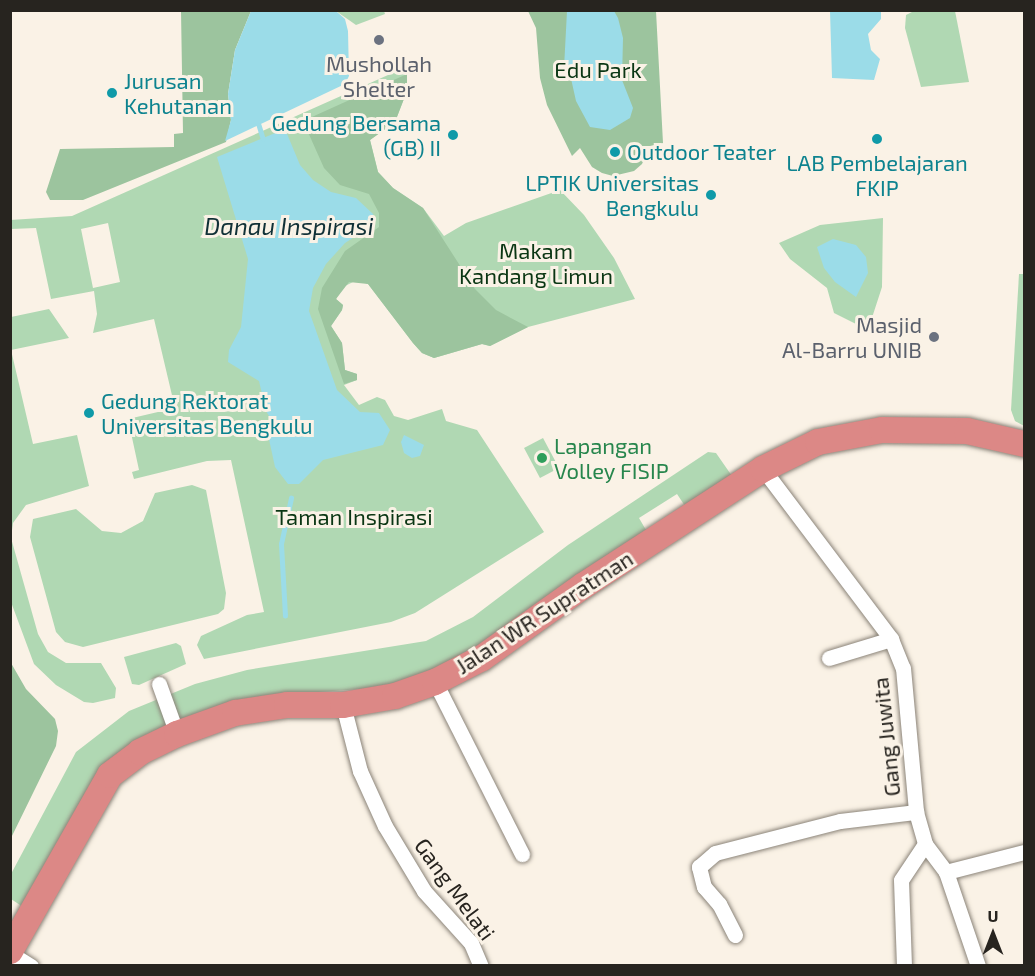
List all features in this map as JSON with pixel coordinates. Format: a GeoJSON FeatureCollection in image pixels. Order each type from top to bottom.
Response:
{"type":"FeatureCollection","features":[{"type":"Feature","properties":{"kind":"highway","name":"Jalan WR Supratman"},"geometry":{"type":"LineString","coordinates":[[10,952],[110,775],[140,753],[177,734],[245,712],[287,705],[343,705],[395,696],[435,682],[483,658],[584,585],[763,469],[818,442],[882,430],[967,431],[1024,444]]}},
{"type":"Feature","properties":{"kind":"street","name":"Gang Juwita"},"geometry":{"type":"LineString","coordinates":[[763,469],[891,639],[903,668],[916,812],[925,844]]}},
{"type":"Feature","properties":{"kind":"street"},"geometry":{"type":"LineString","coordinates":[[829,658],[891,639]]}},
{"type":"Feature","properties":{"kind":"street"},"geometry":{"type":"LineString","coordinates":[[435,682],[522,854]]}},
{"type":"Feature","properties":{"kind":"street"},"geometry":{"type":"LineString","coordinates":[[159,684],[177,734]]}},
{"type":"Feature","properties":{"kind":"street","name":"Gang Melati"},"geometry":{"type":"LineString","coordinates":[[343,705],[360,771],[385,826],[424,891],[471,943],[481,966]]}},
{"type":"Feature","properties":{"kind":"street"},"geometry":{"type":"LineString","coordinates":[[735,934],[719,903],[704,887],[699,867],[715,854],[840,821],[916,812]]}},
{"type":"Feature","properties":{"kind":"street"},"geometry":{"type":"LineString","coordinates":[[903,966],[901,880],[925,844],[946,872],[978,966]]}},
{"type":"Feature","properties":{"kind":"street"},"geometry":{"type":"LineString","coordinates":[[946,872],[1024,852]]}},
{"type":"Feature","properties":{"kind":"street"},"geometry":{"type":"LineString","coordinates":[[10,952],[31,966]]}},
{"type":"Feature","properties":{"kind":"green space"},"geometry":{"type":"Polygon","coordinates":[[[916,10],[955,11],[969,82],[921,87],[905,28],[906,15],[916,10]]]}},
{"type":"Feature","properties":{"kind":"green space"},"geometry":{"type":"Polygon","coordinates":[[[181,11],[251,11],[235,50],[228,94],[231,120],[226,142],[83,200],[50,200],[46,192],[60,149],[174,147],[174,134],[183,133],[181,11]]]}},
{"type":"Feature","properties":{"kind":"green space"},"geometry":{"type":"Polygon","coordinates":[[[336,11],[384,11],[385,14],[356,25],[336,11]]]}},
{"type":"Feature","properties":{"kind":"green space","name":"Edu Park"},"geometry":{"type":"Polygon","coordinates":[[[528,11],[656,11],[663,143],[650,146],[642,164],[634,171],[613,176],[592,167],[580,148],[572,156],[547,105],[540,78],[536,28],[528,11]]]}},
{"type":"Feature","properties":{"kind":"green space","name":"Taman Inspirasi"},"geometry":{"type":"Polygon","coordinates":[[[406,67],[407,91],[395,122],[370,140],[378,172],[393,188],[423,208],[444,236],[466,223],[560,190],[584,215],[614,258],[635,299],[528,327],[490,346],[482,344],[434,358],[422,353],[413,343],[368,284],[357,280],[343,287],[336,299],[343,305],[342,310],[331,326],[342,343],[345,370],[357,374],[357,380],[344,385],[359,405],[377,397],[385,400],[394,416],[408,420],[442,409],[446,421],[477,430],[544,532],[415,613],[391,622],[204,659],[197,645],[201,636],[247,615],[264,612],[231,460],[207,461],[134,479],[132,472],[139,470],[128,419],[175,408],[154,319],[93,333],[97,314],[94,291],[51,299],[36,228],[11,229],[10,220],[72,216],[406,67]],[[108,223],[81,229],[93,288],[120,282],[108,223]]]}},
{"type":"Feature","properties":{"kind":"green space"},"geometry":{"type":"Polygon","coordinates":[[[407,74],[407,91],[395,122],[370,140],[378,172],[393,188],[423,208],[475,289],[496,310],[528,327],[490,346],[482,344],[434,358],[422,353],[413,343],[368,284],[349,282],[336,299],[343,305],[331,326],[342,343],[345,370],[357,374],[357,380],[344,384],[318,309],[322,288],[345,251],[379,227],[379,213],[369,194],[340,185],[324,168],[303,121],[407,74]]]}},
{"type":"Feature","properties":{"kind":"green space"},"geometry":{"type":"Polygon","coordinates":[[[883,218],[882,287],[868,330],[834,313],[827,288],[790,259],[779,243],[820,225],[883,218]]]}},
{"type":"Feature","properties":{"kind":"green space"},"geometry":{"type":"Polygon","coordinates":[[[1019,274],[1024,274],[1024,426],[1015,421],[1011,410],[1019,274]]]}},
{"type":"Feature","properties":{"kind":"green space"},"geometry":{"type":"Polygon","coordinates":[[[49,309],[69,338],[11,350],[11,317],[49,309]]]}},
{"type":"Feature","properties":{"kind":"green space"},"geometry":{"type":"Polygon","coordinates":[[[11,350],[33,444],[77,435],[89,486],[26,505],[13,523],[11,538],[11,350]]]}},
{"type":"Feature","properties":{"kind":"green space","name":"Lapangan Volley FISIP"},"geometry":{"type":"Polygon","coordinates":[[[543,438],[559,468],[540,478],[524,448],[543,438]]]}},
{"type":"Feature","properties":{"kind":"green space"},"geometry":{"type":"Polygon","coordinates":[[[708,452],[716,453],[732,476],[685,506],[677,494],[639,518],[646,530],[475,650],[420,677],[376,688],[261,696],[130,748],[23,907],[11,899],[11,874],[76,752],[129,711],[195,684],[247,670],[426,641],[473,617],[568,545],[708,452]]]}},
{"type":"Feature","properties":{"kind":"green space"},"geometry":{"type":"Polygon","coordinates":[[[192,485],[206,490],[226,593],[224,609],[218,614],[83,647],[65,642],[56,632],[30,537],[33,519],[76,509],[102,531],[121,533],[143,521],[155,493],[192,485]]]}},
{"type":"Feature","properties":{"kind":"green space"},"geometry":{"type":"Polygon","coordinates":[[[11,538],[38,634],[48,652],[66,663],[101,663],[116,688],[115,698],[93,703],[84,702],[56,685],[34,664],[11,602],[11,538]]]}},
{"type":"Feature","properties":{"kind":"green space"},"geometry":{"type":"Polygon","coordinates":[[[176,643],[181,646],[186,664],[139,685],[132,684],[124,657],[176,643]]]}},
{"type":"Feature","properties":{"kind":"green space"},"geometry":{"type":"Polygon","coordinates":[[[11,663],[26,689],[55,719],[58,731],[56,746],[11,838],[11,663]]]}},
{"type":"Feature","properties":{"kind":"water"},"geometry":{"type":"Polygon","coordinates":[[[251,11],[336,11],[345,19],[348,31],[349,76],[345,84],[225,141],[231,120],[228,94],[235,50],[251,11]]]}},
{"type":"Feature","properties":{"kind":"water"},"geometry":{"type":"Polygon","coordinates":[[[567,11],[614,11],[618,18],[623,38],[622,80],[633,108],[630,118],[610,130],[590,127],[576,101],[570,74],[564,68],[567,11]]]}},
{"type":"Feature","properties":{"kind":"water"},"geometry":{"type":"Polygon","coordinates":[[[830,11],[881,11],[881,19],[868,34],[871,50],[880,59],[874,80],[832,78],[830,11]]]}},
{"type":"Feature","properties":{"kind":"water","name":"Danau Inspirasi"},"geometry":{"type":"Polygon","coordinates":[[[285,129],[300,165],[313,180],[331,192],[356,198],[373,214],[375,221],[345,243],[326,264],[313,288],[309,311],[337,390],[360,412],[379,413],[390,430],[383,445],[323,460],[299,484],[288,484],[275,467],[267,430],[271,419],[266,411],[259,381],[228,362],[229,350],[241,327],[248,259],[217,157],[285,129]]]}},
{"type":"Feature","properties":{"kind":"water"},"geometry":{"type":"Polygon","coordinates":[[[833,239],[856,245],[866,257],[868,273],[856,297],[835,282],[824,268],[817,247],[833,239]]]}},
{"type":"Feature","properties":{"kind":"water"},"geometry":{"type":"Polygon","coordinates":[[[404,435],[424,445],[420,456],[412,458],[404,453],[401,442],[404,435]]]}},
{"type":"Feature","properties":{"kind":"waterway"},"geometry":{"type":"LineString","coordinates":[[259,125],[263,138]]}},
{"type":"Feature","properties":{"kind":"waterway"},"geometry":{"type":"LineString","coordinates":[[285,616],[281,544],[291,498]]}},
{"type":"Feature","properties":{"kind":"place","name":"Mushollah Shelter"},"geometry":{"type":"Point","coordinates":[379,40]}},
{"type":"Feature","properties":{"kind":"place","name":"Jurusan Kehutanan"},"geometry":{"type":"Point","coordinates":[112,93]}},
{"type":"Feature","properties":{"kind":"place","name":"Gedung Bersama (GB) II"},"geometry":{"type":"Point","coordinates":[453,135]}},
{"type":"Feature","properties":{"kind":"place","name":"LAB Pembelajaran FKIP"},"geometry":{"type":"Point","coordinates":[877,139]}},
{"type":"Feature","properties":{"kind":"place","name":"Outdoor Teater"},"geometry":{"type":"Point","coordinates":[615,152]}},
{"type":"Feature","properties":{"kind":"place","name":"LPTIK Universitas Bengkulu"},"geometry":{"type":"Point","coordinates":[711,195]}},
{"type":"Feature","properties":{"kind":"place","name":"Masjid Al-Barru UNIB"},"geometry":{"type":"Point","coordinates":[934,337]}},
{"type":"Feature","properties":{"kind":"place","name":"Gedung Rektorat Universitas Bengkulu"},"geometry":{"type":"Point","coordinates":[89,413]}},
{"type":"Feature","properties":{"kind":"place","name":"Lapangan Volley FISIP"},"geometry":{"type":"Point","coordinates":[542,458]}},
{"type":"Feature","properties":{"kind":"park label","name":"Makam Kandang Limun"},"geometry":{"type":"Point","coordinates":[536,262]}}]}
